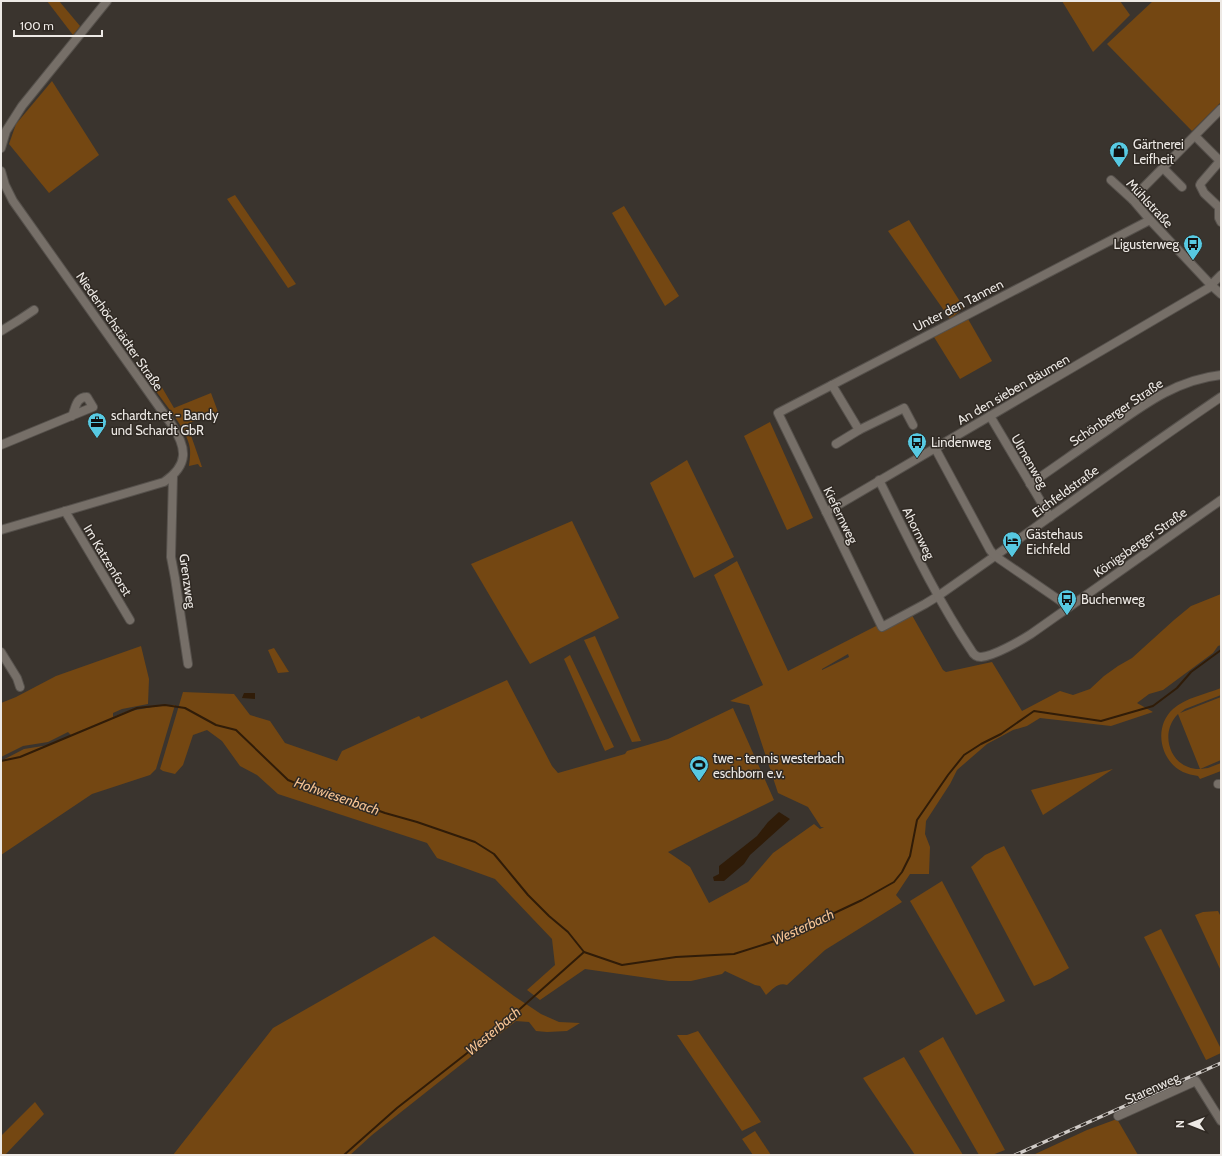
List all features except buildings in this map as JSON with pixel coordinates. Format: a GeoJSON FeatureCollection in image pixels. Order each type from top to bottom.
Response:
{"type":"FeatureCollection","features":[{"type":"Feature","properties":{"kind":"street"},"geometry":{"type":"LineString","coordinates":[[1,148],[6,131],[22,106],[107,1]]}},
{"type":"Feature","properties":{"kind":"street"},"geometry":{"type":"LineString","coordinates":[[1133,200],[1135,196],[1221,109]]}},
{"type":"Feature","properties":{"kind":"street"},"geometry":{"type":"LineString","coordinates":[[1195,136],[1220,162],[1201,182],[1200,186],[1204,193],[1220,209],[1219,218],[1221,222]]}},
{"type":"Feature","properties":{"kind":"street"},"geometry":{"type":"LineString","coordinates":[[1163,168],[1182,187]]}},
{"type":"Feature","properties":{"kind":"street","name":"Niederhöchstädter Straße"},"geometry":{"type":"LineString","coordinates":[[1,171],[8,193],[178,434],[182,444],[182,461],[178,470],[173,476]]}},
{"type":"Feature","properties":{"kind":"street","name":"Mühlstraße"},"geometry":{"type":"LineString","coordinates":[[1111,180],[1133,200],[1150,220],[1221,294]]}},
{"type":"Feature","properties":{"kind":"street","name":"Unter den Tannen"},"geometry":{"type":"LineString","coordinates":[[778,413],[1150,220]]}},
{"type":"Feature","properties":{"kind":"street"},"geometry":{"type":"LineString","coordinates":[[1212,286],[1221,275]]}},
{"type":"Feature","properties":{"kind":"street","name":"An den sieben Bäumen"},"geometry":{"type":"LineString","coordinates":[[826,512],[1212,286]]}},
{"type":"Feature","properties":{"kind":"street"},"geometry":{"type":"LineString","coordinates":[[1,331],[34,310]]}},
{"type":"Feature","properties":{"kind":"street","name":"Schönberger Straße"},"geometry":{"type":"LineString","coordinates":[[1030,484],[1165,391],[1207,377],[1221,375]]}},
{"type":"Feature","properties":{"kind":"street"},"geometry":{"type":"LineString","coordinates":[[832,385],[859,430]]}},
{"type":"Feature","properties":{"kind":"street","name":"Eichfeldstraße"},"geometry":{"type":"LineString","coordinates":[[882,627],[938,596],[1221,397]]}},
{"type":"Feature","properties":{"kind":"street"},"geometry":{"type":"LineString","coordinates":[[836,444],[859,430],[904,408],[913,425]]}},
{"type":"Feature","properties":{"kind":"street","name":"Kiefernweg"},"geometry":{"type":"LineString","coordinates":[[778,413],[882,627]]}},
{"type":"Feature","properties":{"kind":"street"},"geometry":{"type":"LineString","coordinates":[[1,445],[72,416]]}},
{"type":"Feature","properties":{"kind":"street","name":"Ulmenweg"},"geometry":{"type":"LineString","coordinates":[[990,416],[1050,518]]}},
{"type":"Feature","properties":{"kind":"street"},"geometry":{"type":"LineString","coordinates":[[935,448],[990,550],[995,556],[1062,602],[1067,608]]}},
{"type":"Feature","properties":{"kind":"street"},"geometry":{"type":"LineString","coordinates":[[1,530],[164,482],[173,476]]}},
{"type":"Feature","properties":{"kind":"street","name":"Grenzweg"},"geometry":{"type":"LineString","coordinates":[[173,476],[171,557],[188,664]]}},
{"type":"Feature","properties":{"kind":"street","name":"Ahornweg"},"geometry":{"type":"LineString","coordinates":[[879,480],[914,552],[938,596],[973,654],[980,657],[991,654]]}},
{"type":"Feature","properties":{"kind":"street","name":"Königsberger Straße"},"geometry":{"type":"LineString","coordinates":[[991,654],[1018,642],[1031,634],[1221,500]]}},
{"type":"Feature","properties":{"kind":"street","name":"Im Katzenforst"},"geometry":{"type":"LineString","coordinates":[[65,511],[130,620]]}},
{"type":"Feature","properties":{"kind":"street"},"geometry":{"type":"LineString","coordinates":[[1,652],[17,678],[20,687]]}},
{"type":"Feature","properties":{"kind":"street","name":"Starenweg"},"geometry":{"type":"LineString","coordinates":[[1118,1116],[1196,1081],[1221,1121]]}},
{"type":"Feature","properties":{"kind":"shaded area"},"geometry":{"type":"Polygon","coordinates":[[[47,1],[59,1],[80,26],[73,35],[47,1]]]}},
{"type":"Feature","properties":{"kind":"shaded area"},"geometry":{"type":"Polygon","coordinates":[[[1062,1],[1120,1],[1130,15],[1093,52],[1062,1]]]}},
{"type":"Feature","properties":{"kind":"shaded area"},"geometry":{"type":"Polygon","coordinates":[[[1153,1],[1221,1],[1221,102],[1192,131],[1107,44],[1153,1]]]}},
{"type":"Feature","properties":{"kind":"shaded area"},"geometry":{"type":"Polygon","coordinates":[[[52,81],[99,155],[49,193],[9,144],[16,124],[52,81]]]}},
{"type":"Feature","properties":{"kind":"shaded area"},"geometry":{"type":"Polygon","coordinates":[[[235,195],[296,284],[288,288],[227,199],[235,195]]]}},
{"type":"Feature","properties":{"kind":"shaded area"},"geometry":{"type":"Polygon","coordinates":[[[624,206],[679,296],[665,306],[612,213],[624,206]]]}},
{"type":"Feature","properties":{"kind":"shaded area"},"geometry":{"type":"Polygon","coordinates":[[[909,220],[964,308],[950,319],[888,231],[909,220]]]}},
{"type":"Feature","properties":{"kind":"shaded area"},"geometry":{"type":"Polygon","coordinates":[[[968,319],[992,361],[960,379],[934,337],[968,319]]]}},
{"type":"Feature","properties":{"kind":"shaded area"},"geometry":{"type":"Polygon","coordinates":[[[157,379],[174,408],[211,393],[218,412],[187,424],[202,467],[198,464],[189,466],[190,449],[187,437],[152,386],[157,379]]]}},
{"type":"Feature","properties":{"kind":"shaded area"},"geometry":{"type":"Polygon","coordinates":[[[770,422],[813,518],[787,530],[744,436],[770,422]]]}},
{"type":"Feature","properties":{"kind":"shaded area"},"geometry":{"type":"Polygon","coordinates":[[[687,460],[734,557],[694,578],[650,483],[687,460]]]}},
{"type":"Feature","properties":{"kind":"shaded area"},"geometry":{"type":"Polygon","coordinates":[[[572,521],[619,618],[530,664],[471,564],[572,521]]]}},
{"type":"Feature","properties":{"kind":"shaded area"},"geometry":{"type":"Polygon","coordinates":[[[737,561],[788,671],[882,622],[909,610],[943,670],[946,672],[992,662],[1022,711],[1060,691],[1073,695],[1090,689],[1104,676],[1132,658],[1191,606],[1221,594],[1221,645],[1218,646],[1213,653],[1163,690],[1149,694],[1137,703],[1153,712],[1111,726],[1040,718],[1027,726],[1013,730],[987,744],[957,770],[950,784],[926,821],[925,834],[930,847],[929,874],[910,874],[896,895],[902,902],[825,950],[787,985],[778,985],[766,995],[760,986],[725,971],[722,974],[691,981],[669,981],[585,969],[540,1000],[527,990],[555,965],[552,939],[495,879],[437,858],[427,843],[278,794],[257,775],[240,766],[222,741],[207,730],[193,735],[183,765],[175,774],[160,769],[183,692],[234,694],[250,715],[270,721],[285,743],[337,761],[342,751],[419,716],[421,719],[507,680],[552,766],[558,773],[625,754],[627,751],[668,739],[733,708],[774,800],[668,852],[690,867],[709,903],[748,882],[773,853],[814,824],[820,829],[824,827],[821,827],[808,807],[778,793],[749,705],[730,701],[763,685],[714,575],[737,561]],[[848,654],[822,670],[849,657],[848,654]]]}},
{"type":"Feature","properties":{"kind":"shaded area"},"geometry":{"type":"Polygon","coordinates":[[[595,636],[641,741],[632,742],[584,640],[595,636]]]}},
{"type":"Feature","properties":{"kind":"shaded area"},"geometry":{"type":"Polygon","coordinates":[[[141,646],[149,679],[148,704],[122,709],[113,713],[113,717],[125,712],[163,705],[175,705],[156,769],[150,775],[92,794],[1,855],[1,761],[24,749],[49,745],[71,735],[68,732],[48,742],[23,746],[1,757],[1,703],[16,697],[56,676],[141,646]]]}},
{"type":"Feature","properties":{"kind":"shaded area"},"geometry":{"type":"Polygon","coordinates":[[[274,648],[289,672],[278,673],[268,650],[274,648]]]}},
{"type":"Feature","properties":{"kind":"shaded area"},"geometry":{"type":"Polygon","coordinates":[[[570,655],[614,747],[605,751],[564,659],[570,655]]]}},
{"type":"Feature","properties":{"kind":"shaded area"},"geometry":{"type":"Polygon","coordinates":[[[1221,688],[1221,695],[1185,709],[1180,713],[1221,697],[1221,760],[1200,769],[1208,768],[1221,763],[1221,771],[1200,779],[1198,776],[1183,772],[1175,767],[1169,760],[1164,752],[1162,743],[1161,734],[1163,725],[1167,716],[1178,705],[1221,688]],[[1178,714],[1172,722],[1169,731],[1168,740],[1170,749],[1181,763],[1189,767],[1200,769],[1178,714]]]}},
{"type":"Feature","properties":{"kind":"shaded area"},"geometry":{"type":"Polygon","coordinates":[[[244,693],[255,693],[255,699],[242,698],[244,693]]]}},
{"type":"Feature","properties":{"kind":"shaded area"},"geometry":{"type":"Polygon","coordinates":[[[1113,769],[1043,815],[1031,790],[1113,769]]]}},
{"type":"Feature","properties":{"kind":"shaded area"},"geometry":{"type":"Polygon","coordinates":[[[779,812],[790,819],[750,855],[744,864],[724,881],[714,881],[713,877],[719,874],[719,866],[757,836],[768,822],[779,812]]]}},
{"type":"Feature","properties":{"kind":"shaded area"},"geometry":{"type":"Polygon","coordinates":[[[1004,846],[1069,968],[1034,986],[971,867],[985,855],[1004,846]]]}},
{"type":"Feature","properties":{"kind":"shaded area"},"geometry":{"type":"Polygon","coordinates":[[[942,881],[1005,1001],[976,1015],[910,901],[942,881]]]}},
{"type":"Feature","properties":{"kind":"shaded area"},"geometry":{"type":"Polygon","coordinates":[[[1218,911],[1221,917],[1221,971],[1195,915],[1203,912],[1218,911]]]}},
{"type":"Feature","properties":{"kind":"shaded area"},"geometry":{"type":"Polygon","coordinates":[[[1161,929],[1221,1049],[1221,1053],[1206,1060],[1144,937],[1161,929]]]}},
{"type":"Feature","properties":{"kind":"shaded area"},"geometry":{"type":"Polygon","coordinates":[[[434,936],[514,996],[541,1014],[559,1022],[580,1023],[567,1031],[547,1032],[536,1031],[529,1022],[516,1021],[372,1135],[350,1155],[173,1155],[273,1028],[434,936]]]}},
{"type":"Feature","properties":{"kind":"shaded area"},"geometry":{"type":"Polygon","coordinates":[[[698,1031],[761,1122],[742,1131],[677,1035],[687,1035],[698,1031]]]}},
{"type":"Feature","properties":{"kind":"shaded area"},"geometry":{"type":"Polygon","coordinates":[[[943,1037],[1005,1150],[992,1155],[979,1155],[919,1051],[943,1037]]]}},
{"type":"Feature","properties":{"kind":"shaded area"},"geometry":{"type":"Polygon","coordinates":[[[904,1057],[963,1155],[915,1155],[863,1078],[904,1057]]]}},
{"type":"Feature","properties":{"kind":"shaded area"},"geometry":{"type":"Polygon","coordinates":[[[35,1102],[44,1114],[5,1155],[1,1155],[1,1136],[35,1102]]]}},
{"type":"Feature","properties":{"kind":"shaded area"},"geometry":{"type":"Polygon","coordinates":[[[1117,1119],[1138,1155],[1033,1155],[1087,1130],[1117,1119]]]}},
{"type":"Feature","properties":{"kind":"shaded area"},"geometry":{"type":"Polygon","coordinates":[[[755,1131],[771,1155],[753,1155],[742,1139],[755,1131]]]}},
{"type":"Feature","properties":{"kind":"waterway","name":"Westerbach"},"geometry":{"type":"LineString","coordinates":[[344,1155],[397,1108],[494,1032],[584,952],[622,965],[676,957],[734,954],[775,941],[862,900],[894,882],[902,872],[910,856],[917,820],[948,775],[964,755],[1001,734],[1034,711],[1101,721],[1153,706],[1177,688],[1191,672],[1221,650]]}},
{"type":"Feature","properties":{"kind":"waterway","name":"Hohwiesenbach"},"geometry":{"type":"LineString","coordinates":[[1,761],[20,757],[137,708],[165,705],[185,708],[216,725],[236,730],[288,780],[315,791],[349,800],[475,842],[494,854],[528,895],[568,932],[584,952]]}},
{"type":"Feature","properties":{"kind":"railway"},"geometry":{"type":"LineString","coordinates":[[1015,1155],[1221,1063]]}},
{"type":"Feature","properties":{"kind":"place","name":"Gärtnerei Leifheit"},"geometry":{"type":"Point","coordinates":[1119,168]}},
{"type":"Feature","properties":{"kind":"place","name":"Ligusterweg"},"geometry":{"type":"Point","coordinates":[1193,261]}},
{"type":"Feature","properties":{"kind":"place","name":"schardt.net - Bandy und Schardt GbR"},"geometry":{"type":"Point","coordinates":[97,439]}},
{"type":"Feature","properties":{"kind":"place","name":"Lindenweg"},"geometry":{"type":"Point","coordinates":[917,459]}},
{"type":"Feature","properties":{"kind":"place","name":"Gästehaus Eichfeld"},"geometry":{"type":"Point","coordinates":[1012,558]}},
{"type":"Feature","properties":{"kind":"place","name":"Buchenweg"},"geometry":{"type":"Point","coordinates":[1067,616]}},
{"type":"Feature","properties":{"kind":"place","name":"twe - tennis westerbach eschborn e.v."},"geometry":{"type":"Point","coordinates":[699,782]}}]}
